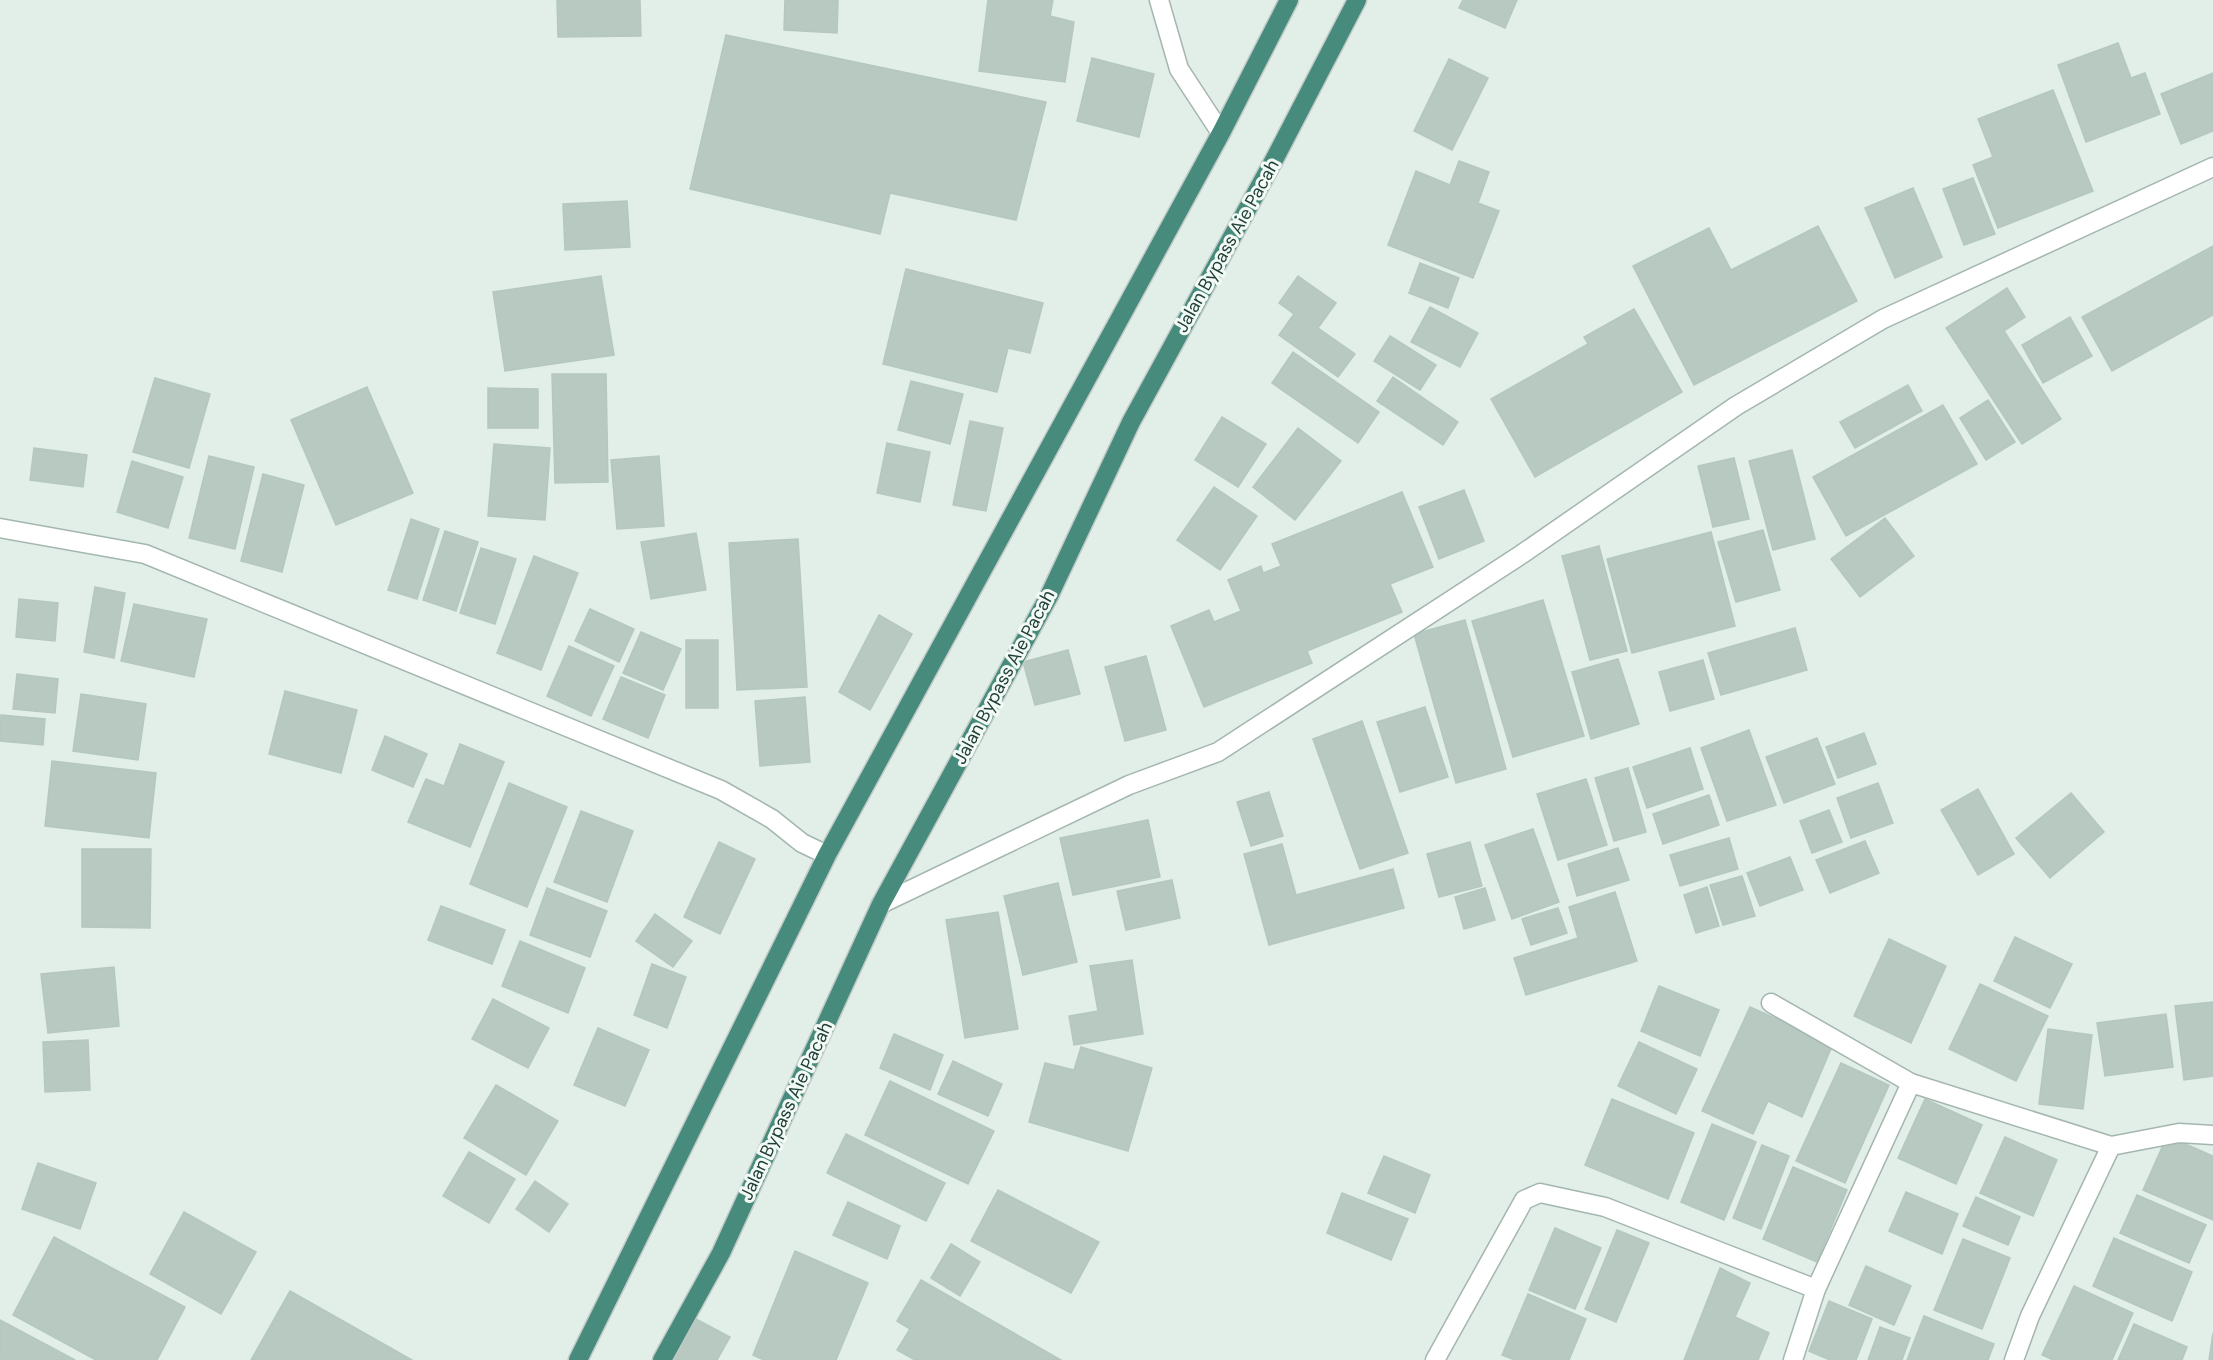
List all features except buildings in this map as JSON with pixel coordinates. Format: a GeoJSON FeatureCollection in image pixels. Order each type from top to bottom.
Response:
{"type":"FeatureCollection","features":[{"type":"Feature","properties":{"kind":"highway"},"geometry":{"type":"LineString","coordinates":[[578,1360],[827,855],[1221,133],[1289,0]]}},
{"type":"Feature","properties":{"kind":"highway","name":"Jalan Bypass Aie Pacah"},"geometry":{"type":"LineString","coordinates":[[662,1360],[721,1253],[881,904],[1049,596],[1131,422],[1274,160],[1357,0]]}},
{"type":"Feature","properties":{"kind":"street"},"geometry":{"type":"LineString","coordinates":[[1159,0],[1179,69],[1221,133]]}},
{"type":"Feature","properties":{"kind":"street"},"geometry":{"type":"LineString","coordinates":[[881,904],[1129,785],[1218,752],[1522,554],[1736,406],[1873,325],[2213,167]]}},
{"type":"Feature","properties":{"kind":"street"},"geometry":{"type":"LineString","coordinates":[[0,528],[145,554],[721,790],[772,819],[802,843],[827,855]]}},
{"type":"Feature","properties":{"kind":"street"},"geometry":{"type":"LineString","coordinates":[[1771,1003],[1911,1083],[2111,1146],[2179,1133],[2213,1135]]}},
{"type":"Feature","properties":{"kind":"street"},"geometry":{"type":"LineString","coordinates":[[1794,1360],[1816,1289],[1911,1083]]}},
{"type":"Feature","properties":{"kind":"street"},"geometry":{"type":"LineString","coordinates":[[2014,1360],[2030,1317],[2111,1146]]}},
{"type":"Feature","properties":{"kind":"street"},"geometry":{"type":"LineString","coordinates":[[1435,1360],[1524,1200],[1540,1192],[1605,1207],[1816,1289]]}}]}
